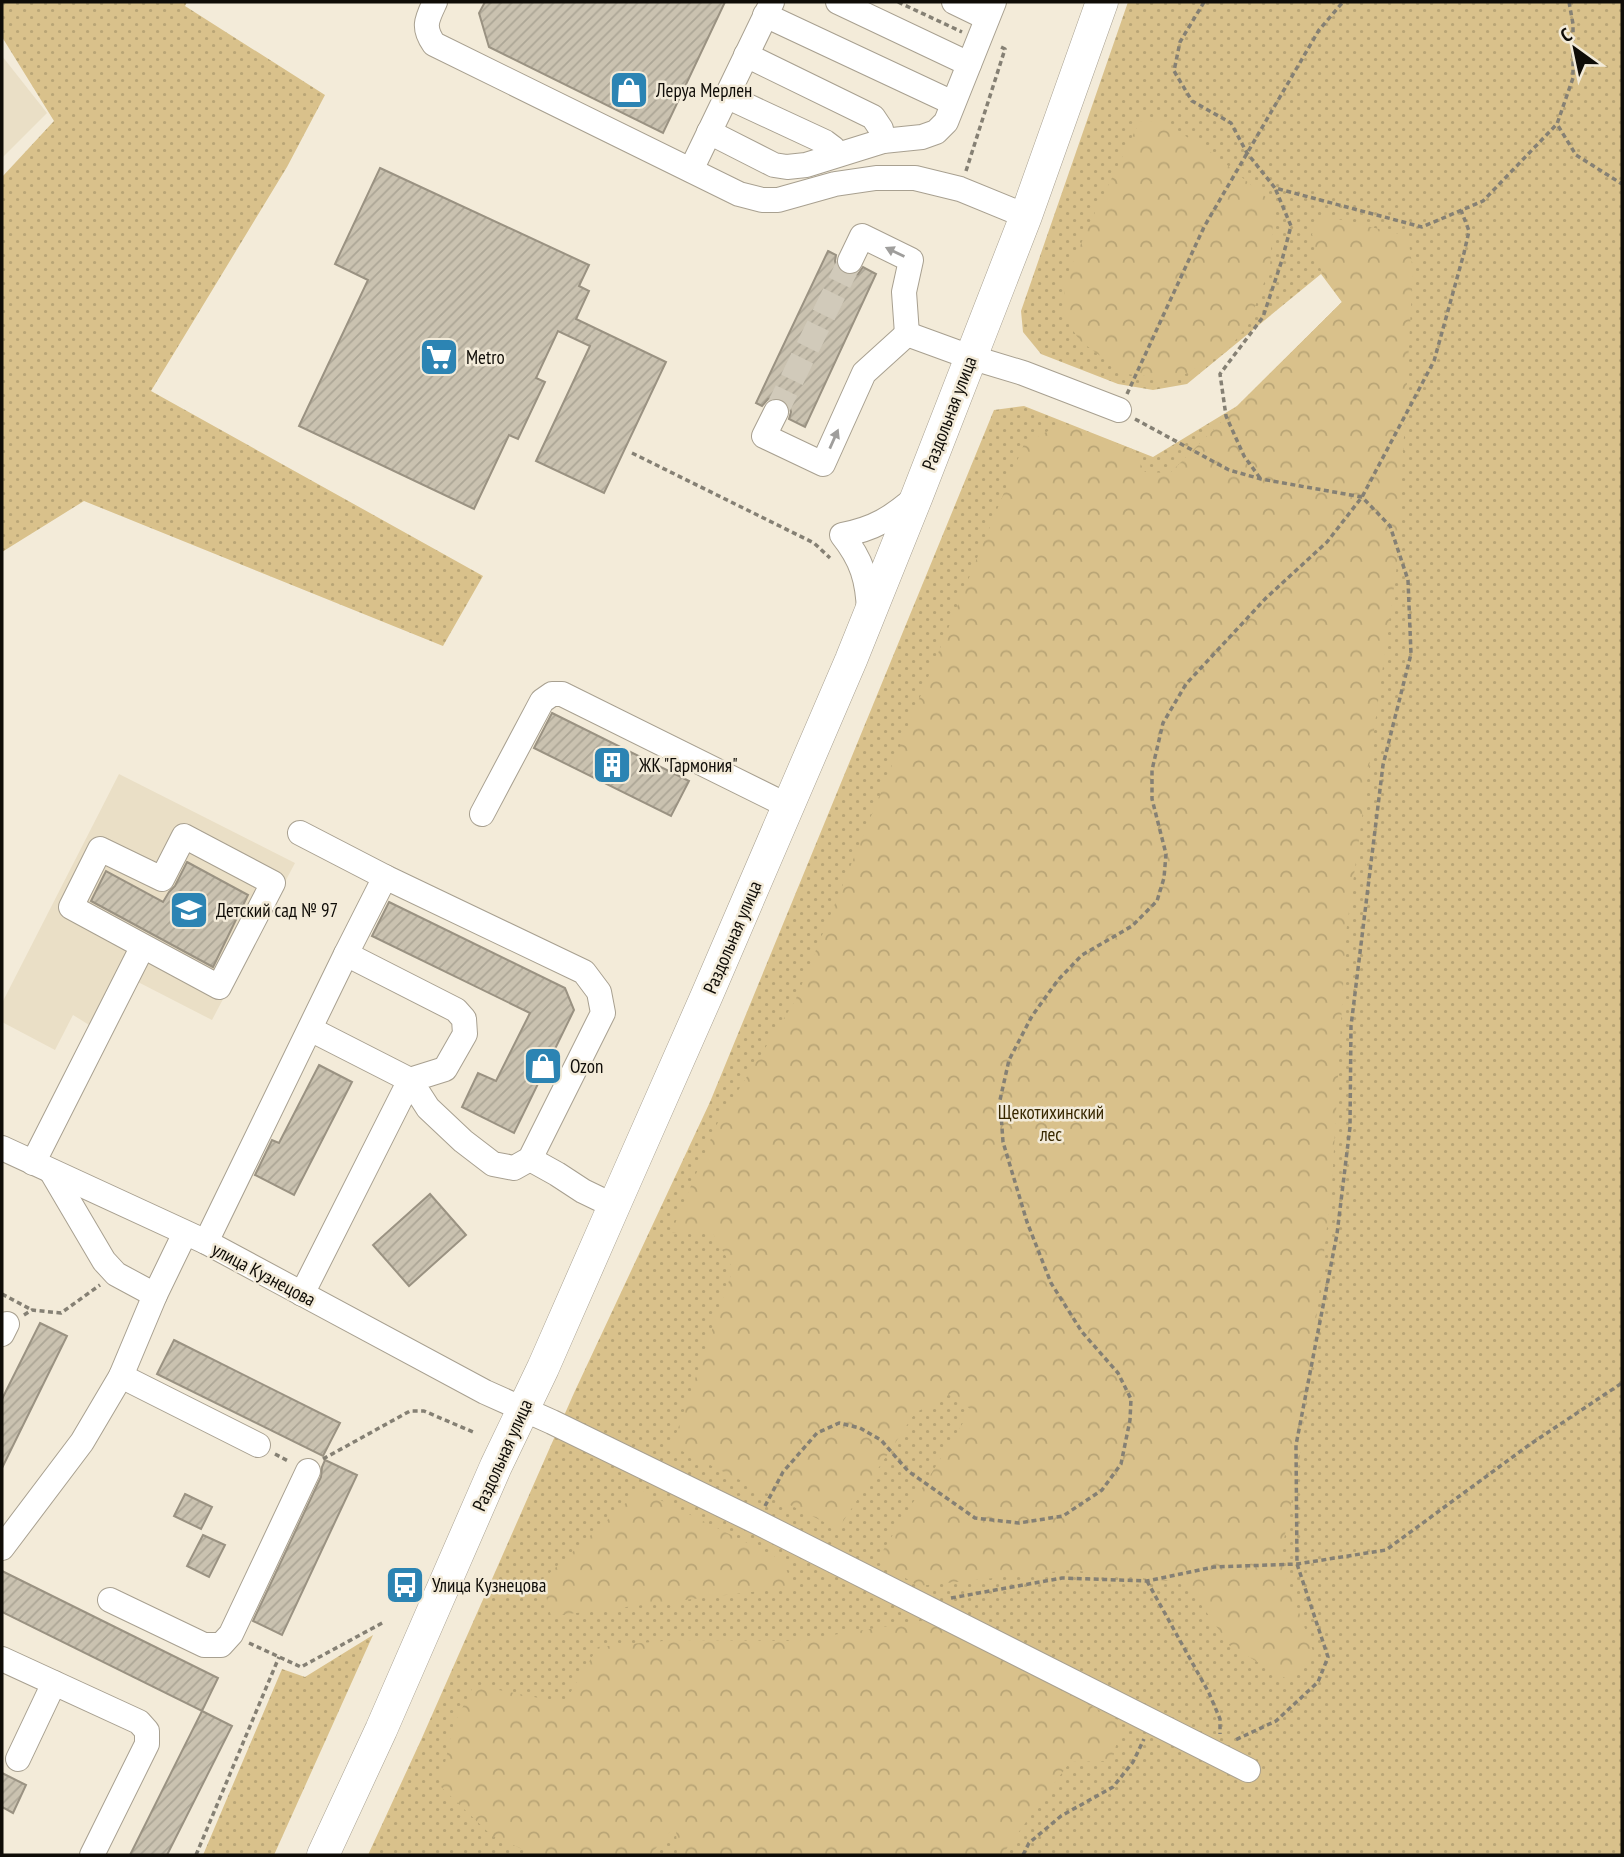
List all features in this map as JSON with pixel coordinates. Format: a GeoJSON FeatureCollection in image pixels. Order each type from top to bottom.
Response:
{"type":"FeatureCollection","features":[{"type":"Feature","properties":{"kind":"main road","name":"Раздольная улица"},"geometry":{"type":"LineString","coordinates":[[323,1855],[522,1409],[543,1368],[869,614],[1026,216],[1102,2]]}},
{"type":"Feature","properties":{"kind":"street"},"geometry":{"type":"LineString","coordinates":[[435,2],[426,21],[427,34],[434,44],[739,194],[762,200],[778,200],[835,184],[876,178],[915,178],[960,189],[1026,216]]}},
{"type":"Feature","properties":{"kind":"street"},"geometry":{"type":"LineString","coordinates":[[838,2],[969,64]]}},
{"type":"Feature","properties":{"kind":"street"},"geometry":{"type":"LineString","coordinates":[[709,132],[774,165],[787,167],[806,165],[883,141],[922,137],[936,132],[946,122],[991,10],[954,2]]}},
{"type":"Feature","properties":{"kind":"street"},"geometry":{"type":"LineString","coordinates":[[691,170],[769,8],[953,103]]}},
{"type":"Feature","properties":{"kind":"street"},"geometry":{"type":"LineString","coordinates":[[746,55],[873,117],[881,129],[883,141]]}},
{"type":"Feature","properties":{"kind":"street"},"geometry":{"type":"LineString","coordinates":[[726,96],[825,142],[837,154]]}},
{"type":"Feature","properties":{"kind":"street"},"geometry":{"type":"LineString","coordinates":[[850,261],[862,236],[911,260],[904,292],[907,334]]}},
{"type":"Feature","properties":{"kind":"street"},"geometry":{"type":"LineString","coordinates":[[907,334],[1023,373],[1119,411]]}},
{"type":"Feature","properties":{"kind":"street"},"geometry":{"type":"LineString","coordinates":[[776,412],[764,436],[823,464],[864,373],[907,334]]}},
{"type":"Feature","properties":{"kind":"street"},"geometry":{"type":"LineString","coordinates":[[869,614],[868,591],[862,567],[842,535],[882,523],[917,496]]}},
{"type":"Feature","properties":{"kind":"street"},"geometry":{"type":"LineString","coordinates":[[482,814],[542,701],[552,694],[562,694],[788,806]]}},
{"type":"Feature","properties":{"kind":"street"},"geometry":{"type":"LineString","coordinates":[[300,833],[385,877],[584,972],[600,992],[603,1013],[530,1159],[514,1168],[493,1164],[463,1141],[428,1108],[410,1080],[310,1029]]}},
{"type":"Feature","properties":{"kind":"street"},"geometry":{"type":"LineString","coordinates":[[184,836],[272,883],[219,987],[143,946],[71,907],[100,849],[162,879],[184,836]]}},
{"type":"Feature","properties":{"kind":"street"},"geometry":{"type":"LineString","coordinates":[[2,1548],[82,1442],[121,1376],[155,1294],[196,1238],[310,1029],[385,877]]}},
{"type":"Feature","properties":{"kind":"street"},"geometry":{"type":"LineString","coordinates":[[143,946],[42,1167],[104,1261],[116,1274],[155,1294]]}},
{"type":"Feature","properties":{"kind":"street"},"geometry":{"type":"LineString","coordinates":[[302,1294],[410,1080],[445,1069],[465,1034],[464,1019],[456,1010],[346,954]]}},
{"type":"Feature","properties":{"kind":"street","name":"улица Кузнецова"},"geometry":{"type":"LineString","coordinates":[[2,1148],[196,1238],[485,1392],[757,1522],[1248,1770]]}},
{"type":"Feature","properties":{"kind":"street"},"geometry":{"type":"LineString","coordinates":[[530,1159],[614,1206]]}},
{"type":"Feature","properties":{"kind":"street"},"geometry":{"type":"LineString","coordinates":[[121,1376],[258,1445]]}},
{"type":"Feature","properties":{"kind":"street"},"geometry":{"type":"LineString","coordinates":[[110,1600],[204,1645],[221,1645],[232,1634],[308,1471]]}},
{"type":"Feature","properties":{"kind":"street"},"geometry":{"type":"LineString","coordinates":[[2,1659],[139,1722],[147,1731],[147,1744],[92,1855]]}},
{"type":"Feature","properties":{"kind":"street"},"geometry":{"type":"LineString","coordinates":[[18,1759],[54,1683]]}},
{"type":"Feature","properties":{"kind":"path"},"geometry":{"type":"LineString","coordinates":[[1204,2],[1180,42],[1174,71],[1192,101],[1231,123],[1247,153],[1275,188],[1290,226],[1263,317],[1220,374],[1226,416],[1244,456],[1261,479]]}},
{"type":"Feature","properties":{"kind":"path"},"geometry":{"type":"LineString","coordinates":[[1212,1752],[1276,1721],[1318,1682],[1328,1657],[1297,1564],[1296,1445],[1337,1234],[1349,1127],[1351,1026],[1383,765],[1411,654],[1408,580],[1390,526],[1362,497],[1261,479],[1230,470],[1119,411],[1204,227],[1319,30],[1343,2]]}},
{"type":"Feature","properties":{"kind":"path"},"geometry":{"type":"LineString","coordinates":[[1275,188],[1422,227],[1483,201],[1557,124],[1573,78],[1573,24],[1569,2]]}},
{"type":"Feature","properties":{"kind":"path"},"geometry":{"type":"LineString","coordinates":[[1557,124],[1576,155],[1622,184]]}},
{"type":"Feature","properties":{"kind":"path"},"geometry":{"type":"LineString","coordinates":[[757,1522],[783,1472],[817,1433],[839,1423],[860,1429],[881,1440],[908,1471],[975,1518],[1019,1523],[1063,1516],[1102,1490],[1121,1464],[1130,1420],[1131,1399],[1118,1373],[1082,1332],[1051,1283],[1027,1222],[1003,1142],[1000,1100],[1009,1060],[1032,1016],[1058,980],[1082,955],[1132,926],[1157,901],[1164,877],[1166,854],[1152,799],[1152,770],[1164,723],[1186,684],[1266,598],[1328,542],[1362,497],[1434,361],[1469,231],[1461,210]]}},
{"type":"Feature","properties":{"kind":"path"},"geometry":{"type":"LineString","coordinates":[[632,453],[814,543],[830,558]]}},
{"type":"Feature","properties":{"kind":"path"},"geometry":{"type":"LineString","coordinates":[[2,1294],[32,1310],[61,1313],[116,1274]]}},
{"type":"Feature","properties":{"kind":"path"},"geometry":{"type":"LineString","coordinates":[[4,1329],[32,1310]]}},
{"type":"Feature","properties":{"kind":"path"},"geometry":{"type":"LineString","coordinates":[[918,1604],[1062,1578],[1147,1581],[1214,1567],[1297,1564],[1386,1550],[1529,1445],[1622,1383]]}},
{"type":"Feature","properties":{"kind":"path"},"geometry":{"type":"LineString","coordinates":[[258,1445],[308,1471],[322,1460],[410,1411],[424,1411],[472,1432]]}},
{"type":"Feature","properties":{"kind":"path"},"geometry":{"type":"LineString","coordinates":[[1147,1581],[1209,1693],[1220,1719],[1219,1739],[1212,1752]]}},
{"type":"Feature","properties":{"kind":"path"},"geometry":{"type":"LineString","coordinates":[[232,1634],[301,1667],[384,1622]]}},
{"type":"Feature","properties":{"kind":"path"},"geometry":{"type":"LineString","coordinates":[[197,1855],[279,1657]]}},
{"type":"Feature","properties":{"kind":"path"},"geometry":{"type":"LineString","coordinates":[[1023,1855],[1029,1843],[1061,1816],[1113,1787],[1133,1762],[1153,1722]]}},
{"type":"Feature","properties":{"kind":"shaded area"},"geometry":{"type":"Polygon","coordinates":[[[2,56],[47,113],[2,158],[2,56]]]}},
{"type":"Feature","properties":{"kind":"shaded area"},"geometry":{"type":"Polygon","coordinates":[[[119,774],[295,863],[212,1020],[136,981],[107,1036],[73,1015],[55,1050],[2,1022],[2,1003],[119,774]]]}},
{"type":"Feature","properties":{"kind":"green space"},"geometry":{"type":"Polygon","coordinates":[[[2,2],[187,2],[185,6],[325,95],[287,167],[151,391],[483,576],[443,646],[84,501],[2,552],[2,177],[54,121],[2,37],[2,2]]]}},
{"type":"Feature","properties":{"kind":"green space"},"geometry":{"type":"Polygon","coordinates":[[[1128,2],[1622,2],[1622,1855],[368,1855],[574,1393],[710,1102],[994,410],[1024,406],[1153,457],[1237,406],[1342,302],[1321,274],[1187,384],[1153,390],[1118,384],[1041,354],[1023,332],[1021,311],[1128,2]]]}},
{"type":"Feature","properties":{"kind":"green space"},"geometry":{"type":"Polygon","coordinates":[[[1140,121],[1162,121],[1215,155],[1274,204],[1270,267],[1248,325],[1226,352],[1176,379],[1125,374],[1080,341],[1064,317],[1065,280],[1140,121]]]}},
{"type":"Feature","properties":{"kind":"green space","name":"Щекотихинский лес"},"geometry":{"type":"Polygon","coordinates":[[[1321,215],[1408,236],[1413,271],[1397,565],[1346,933],[1332,1185],[1299,1463],[1280,1560],[1313,1651],[1292,1682],[1230,1646],[1186,1583],[1070,1570],[918,1586],[877,1560],[971,1410],[952,1393],[915,1413],[838,1529],[672,1446],[733,1269],[711,1230],[671,1233],[718,1122],[795,1001],[1024,444],[1063,423],[1132,449],[1145,472],[1170,473],[1342,302],[1322,274],[1312,234],[1321,215]]]}},
{"type":"Feature","properties":{"kind":"green space"},"geometry":{"type":"Polygon","coordinates":[[[640,1490],[782,1560],[794,1587],[551,1616],[542,1580],[640,1490]]]}},
{"type":"Feature","properties":{"kind":"green space"},"geometry":{"type":"Polygon","coordinates":[[[926,1620],[1122,1722],[1112,1761],[1070,1762],[1002,1855],[677,1855],[676,1825],[650,1855],[535,1855],[491,1835],[440,1786],[453,1726],[474,1685],[564,1703],[598,1647],[674,1640],[795,1641],[926,1620]]]}},
{"type":"Feature","properties":{"kind":"green space"},"geometry":{"type":"Polygon","coordinates":[[[373,1635],[274,1855],[203,1855],[282,1669],[305,1677],[373,1635]]]}},
{"type":"Feature","properties":{"kind":"building","name":"Леруа Мерлен"},"geometry":{"type":"Polygon","coordinates":[[[485,2],[725,2],[663,133],[489,47],[479,13],[485,2]]]}},
{"type":"Feature","properties":{"kind":"building","name":"Metro"},"geometry":{"type":"Polygon","coordinates":[[[380,168],[589,265],[579,286],[589,291],[576,319],[666,362],[604,493],[536,461],[590,346],[558,331],[536,378],[545,382],[518,439],[509,435],[474,509],[299,426],[368,280],[335,264],[380,168]]]}},
{"type":"Feature","properties":{"kind":"building"},"geometry":{"type":"Polygon","coordinates":[[[828,251],[836,255],[837,269],[844,275],[858,274],[863,267],[876,274],[805,427],[789,419],[789,404],[782,398],[768,399],[762,406],[756,403],[828,251]]]}},
{"type":"Feature","properties":{"kind":"building","name":"ЖК \"Гармония\""},"geometry":{"type":"Polygon","coordinates":[[[552,713],[689,781],[671,816],[534,748],[552,713]]]}},
{"type":"Feature","properties":{"kind":"building"},"geometry":{"type":"Polygon","coordinates":[[[187,862],[248,895],[213,967],[91,901],[106,871],[163,902],[187,862]]]}},
{"type":"Feature","properties":{"kind":"building"},"geometry":{"type":"Polygon","coordinates":[[[389,902],[565,988],[574,1010],[514,1133],[462,1107],[478,1073],[496,1081],[530,1013],[372,936],[389,902]]]}},
{"type":"Feature","properties":{"kind":"building"},"geometry":{"type":"Polygon","coordinates":[[[319,1065],[352,1082],[294,1195],[255,1175],[272,1140],[279,1143],[319,1065]]]}},
{"type":"Feature","properties":{"kind":"building"},"geometry":{"type":"Polygon","coordinates":[[[430,1194],[466,1235],[409,1286],[373,1245],[430,1194]]]}},
{"type":"Feature","properties":{"kind":"building"},"geometry":{"type":"Polygon","coordinates":[[[40,1323],[67,1336],[2,1468],[2,1399],[40,1323]]]}},
{"type":"Feature","properties":{"kind":"building"},"geometry":{"type":"Polygon","coordinates":[[[174,1340],[340,1423],[323,1456],[157,1374],[174,1340]]]}},
{"type":"Feature","properties":{"kind":"building"},"geometry":{"type":"Polygon","coordinates":[[[325,1460],[357,1475],[282,1635],[253,1621],[321,1477],[325,1460]]]}},
{"type":"Feature","properties":{"kind":"building"},"geometry":{"type":"Polygon","coordinates":[[[185,1494],[212,1507],[201,1529],[174,1516],[185,1494]]]}},
{"type":"Feature","properties":{"kind":"building"},"geometry":{"type":"Polygon","coordinates":[[[203,1535],[225,1545],[209,1577],[187,1566],[203,1535]]]}},
{"type":"Feature","properties":{"kind":"building"},"geometry":{"type":"Polygon","coordinates":[[[2,1571],[218,1678],[202,1711],[2,1612],[2,1571]]]}},
{"type":"Feature","properties":{"kind":"building"},"geometry":{"type":"Polygon","coordinates":[[[202,1711],[232,1726],[167,1855],[130,1855],[202,1711]]]}},
{"type":"Feature","properties":{"kind":"building"},"geometry":{"type":"Polygon","coordinates":[[[2,1773],[26,1785],[13,1813],[2,1807],[2,1773]]]}},
{"type":"Feature","properties":{"kind":"tunnel"},"geometry":{"type":"LineString","coordinates":[[776,412],[850,261]]}},
{"type":"Feature","properties":{"kind":"place","name":"Леруа Мерлен"},"geometry":{"type":"Point","coordinates":[629,90]}},
{"type":"Feature","properties":{"kind":"place","name":"Metro"},"geometry":{"type":"Point","coordinates":[439,357]}},
{"type":"Feature","properties":{"kind":"place","name":"ЖК \"Гармония\""},"geometry":{"type":"Point","coordinates":[612,765]}},
{"type":"Feature","properties":{"kind":"place","name":"Детский сад № 97"},"geometry":{"type":"Point","coordinates":[189,910]}},
{"type":"Feature","properties":{"kind":"place","name":"Ozon"},"geometry":{"type":"Point","coordinates":[543,1066]}},
{"type":"Feature","properties":{"kind":"place","name":"Улица Кузнецова"},"geometry":{"type":"Point","coordinates":[405,1585]}}]}
